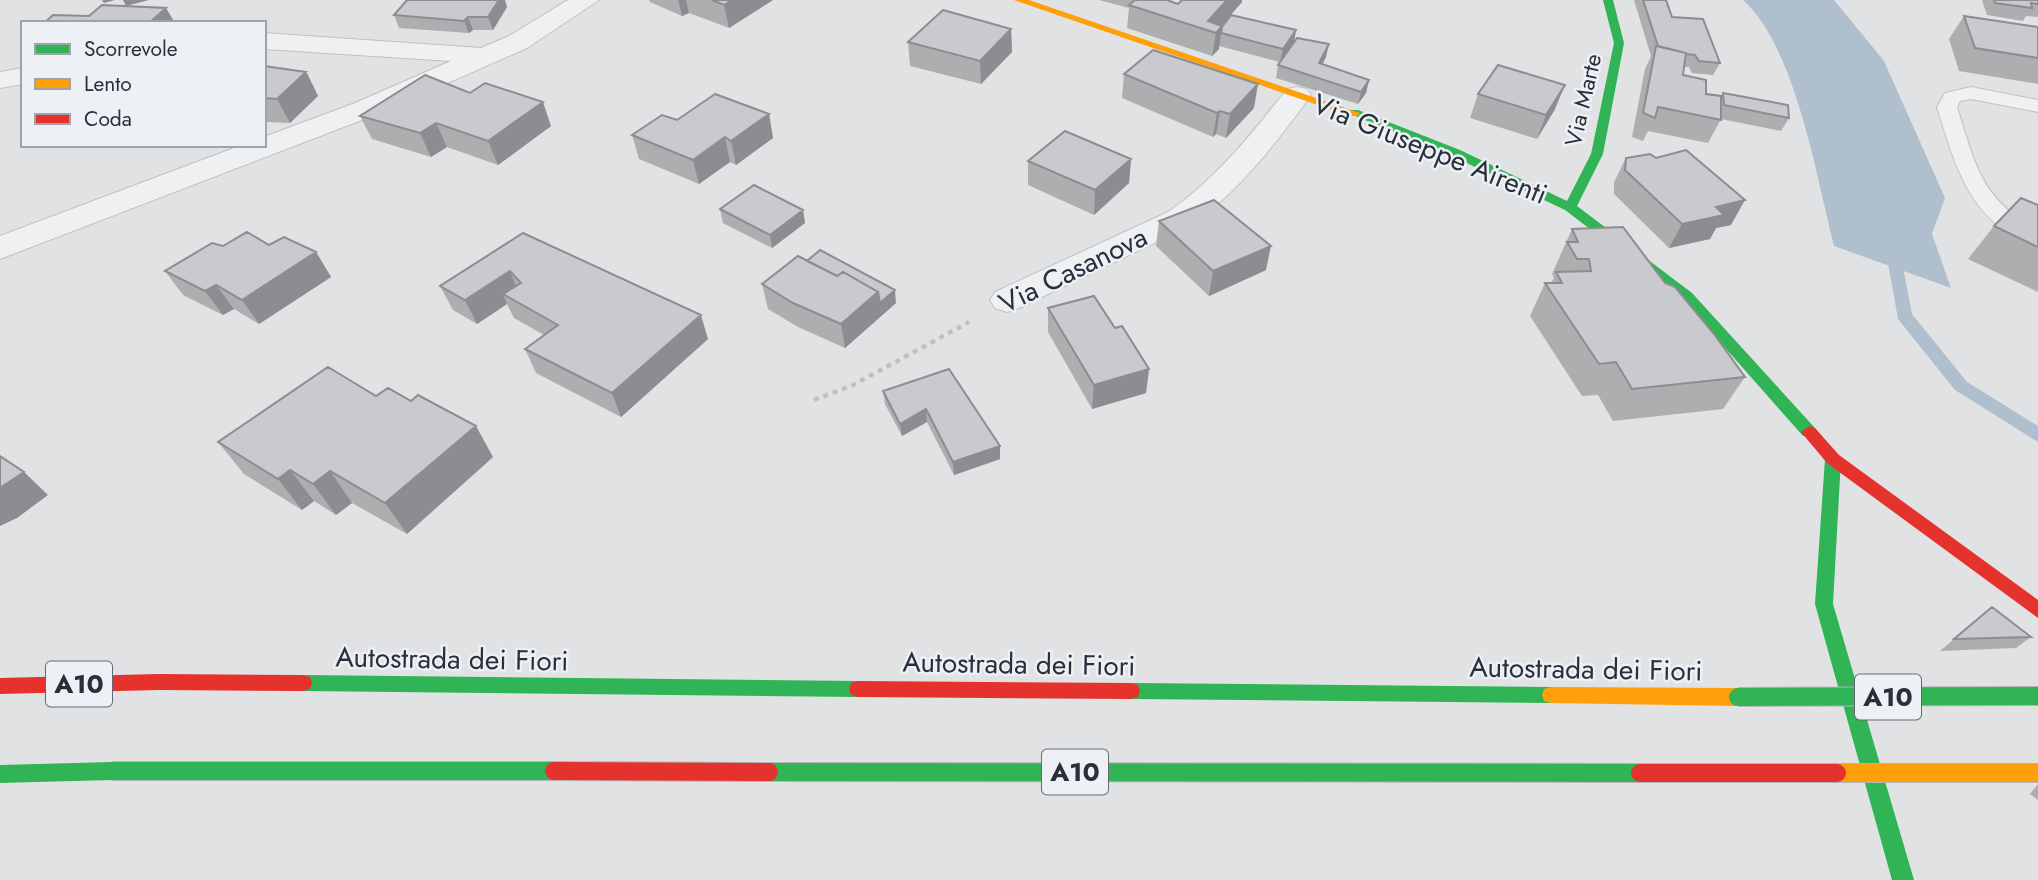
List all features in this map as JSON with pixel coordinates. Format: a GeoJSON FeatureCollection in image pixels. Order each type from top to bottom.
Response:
{"type":"FeatureCollection","features":[{"type":"Feature","properties":{"kind":"main road","name":"Via Giuseppe Airenti"},"geometry":{"type":"LineString","coordinates":[[1019,0],[1297,95],[1456,153],[1570,207],[1687,296],[1833,459],[2038,610]]}},
{"type":"Feature","properties":{"kind":"main road","name":"Via Marte"},"geometry":{"type":"LineString","coordinates":[[1570,207],[1597,154],[1619,43],[1608,0]]}},
{"type":"Feature","properties":{"kind":"main road"},"geometry":{"type":"LineString","coordinates":[[1833,459],[1824,604],[1903,880]]}},
{"type":"Feature","properties":{"kind":"main road","name":"Autostrada dei Fiori"},"geometry":{"type":"LineString","coordinates":[[0,686],[159,682],[1724,697],[2038,696]]}},
{"type":"Feature","properties":{"kind":"main road","name":"A10"},"geometry":{"type":"LineString","coordinates":[[0,774],[112,771],[2038,773]]}},
{"type":"Feature","properties":{"kind":"street"},"geometry":{"type":"LineString","coordinates":[[0,248],[300,136],[489,55],[541,30],[586,0]]}},
{"type":"Feature","properties":{"kind":"street"},"geometry":{"type":"LineString","coordinates":[[266,41],[414,53],[489,55]]}},
{"type":"Feature","properties":{"kind":"street"},"geometry":{"type":"LineString","coordinates":[[0,80],[21,76]]}},
{"type":"Feature","properties":{"kind":"street","name":"Via Casanova"},"geometry":{"type":"LineString","coordinates":[[1007,300],[1179,219],[1200,205],[1244,163],[1297,95]]}},
{"type":"Feature","properties":{"kind":"lane"},"geometry":{"type":"LineString","coordinates":[[2038,106],[1971,93],[1952,97],[1947,107],[1979,198],[1993,215],[2038,238]]}},
{"type":"Feature","properties":{"kind":"path","name":"Via Casanova"},"geometry":{"type":"LineString","coordinates":[[814,400],[853,385],[1007,300]]}},
{"type":"Feature","properties":{"kind":"water"},"geometry":{"type":"Polygon","coordinates":[[[1743,0],[1834,0],[1884,61],[1945,198],[1932,234],[1951,288],[1834,246],[1802,115],[1790,80],[1761,21],[1743,0]]]}},
{"type":"Feature","properties":{"kind":"building"},"geometry":{"type":"Polygon","coordinates":[[[407,0],[499,0],[488,17],[468,17],[464,21],[394,15],[407,0]]]}},
{"type":"Feature","properties":{"kind":"building"},"geometry":{"type":"Polygon","coordinates":[[[712,0],[732,0],[724,5],[712,0]]]}},
{"type":"Feature","properties":{"kind":"building"},"geometry":{"type":"Polygon","coordinates":[[[1135,0],[1167,0],[1178,4],[1182,0],[1227,0],[1208,21],[1222,26],[1216,33],[1129,5],[1135,0]]]}},
{"type":"Feature","properties":{"kind":"building"},"geometry":{"type":"Polygon","coordinates":[[[1643,0],[1666,0],[1672,17],[1703,19],[1720,63],[1699,61],[1695,55],[1658,46],[1643,0]]]}},
{"type":"Feature","properties":{"kind":"building"},"geometry":{"type":"Polygon","coordinates":[[[1994,0],[2038,0],[2038,4],[2031,3],[2032,8],[1995,3],[1994,0]]]}},
{"type":"Feature","properties":{"kind":"building"},"geometry":{"type":"Polygon","coordinates":[[[102,5],[166,8],[151,21],[46,21],[53,15],[89,16],[102,5]]]}},
{"type":"Feature","properties":{"kind":"building"},"geometry":{"type":"Polygon","coordinates":[[[943,10],[1011,29],[980,61],[908,42],[943,10]]]}},
{"type":"Feature","properties":{"kind":"building"},"geometry":{"type":"Polygon","coordinates":[[[1231,15],[1296,30],[1283,49],[1221,33],[1231,15]]]}},
{"type":"Feature","properties":{"kind":"building"},"geometry":{"type":"Polygon","coordinates":[[[1964,16],[2038,27],[2038,58],[1975,48],[1964,16]]]}},
{"type":"Feature","properties":{"kind":"building"},"geometry":{"type":"Polygon","coordinates":[[[1297,38],[1329,44],[1319,63],[1369,80],[1361,92],[1278,65],[1297,38]]]}},
{"type":"Feature","properties":{"kind":"building"},"geometry":{"type":"Polygon","coordinates":[[[1656,46],[1686,53],[1683,75],[1706,80],[1706,94],[1721,96],[1721,120],[1658,107],[1655,118],[1643,113],[1656,46]]]}},
{"type":"Feature","properties":{"kind":"building"},"geometry":{"type":"Polygon","coordinates":[[[1153,50],[1258,84],[1230,114],[1220,111],[1217,113],[1124,74],[1153,50]]]}},
{"type":"Feature","properties":{"kind":"building"},"geometry":{"type":"Polygon","coordinates":[[[1498,65],[1565,85],[1546,115],[1478,94],[1498,65]]]}},
{"type":"Feature","properties":{"kind":"building"},"geometry":{"type":"Polygon","coordinates":[[[266,66],[306,72],[277,99],[266,98],[266,66]]]}},
{"type":"Feature","properties":{"kind":"building"},"geometry":{"type":"Polygon","coordinates":[[[425,75],[470,93],[485,83],[543,102],[488,141],[436,123],[420,133],[360,116],[425,75]]]}},
{"type":"Feature","properties":{"kind":"building"},"geometry":{"type":"Polygon","coordinates":[[[1723,93],[1788,105],[1789,118],[1724,105],[1723,93]]]}},
{"type":"Feature","properties":{"kind":"building"},"geometry":{"type":"Polygon","coordinates":[[[715,94],[769,114],[731,141],[725,137],[693,160],[632,135],[662,115],[677,120],[715,94]]]}},
{"type":"Feature","properties":{"kind":"building"},"geometry":{"type":"Polygon","coordinates":[[[1065,131],[1131,159],[1095,190],[1028,161],[1065,131]]]}},
{"type":"Feature","properties":{"kind":"building"},"geometry":{"type":"Polygon","coordinates":[[[1686,150],[1745,200],[1716,207],[1724,215],[1682,224],[1625,170],[1626,158],[1650,154],[1656,158],[1686,150]]]}},
{"type":"Feature","properties":{"kind":"building"},"geometry":{"type":"Polygon","coordinates":[[[754,185],[803,210],[770,235],[720,209],[754,185]]]}},
{"type":"Feature","properties":{"kind":"building"},"geometry":{"type":"Polygon","coordinates":[[[2021,198],[2038,205],[2038,247],[1994,226],[2021,198]]]}},
{"type":"Feature","properties":{"kind":"building"},"geometry":{"type":"Polygon","coordinates":[[[1214,200],[1271,246],[1213,271],[1159,221],[1214,200]]]}},
{"type":"Feature","properties":{"kind":"building"},"geometry":{"type":"Polygon","coordinates":[[[1623,227],[1665,283],[1675,287],[1714,334],[1745,377],[1632,389],[1616,362],[1599,364],[1545,283],[1562,283],[1556,272],[1591,271],[1589,259],[1577,259],[1567,242],[1578,242],[1572,229],[1623,227]]]}},
{"type":"Feature","properties":{"kind":"building"},"geometry":{"type":"Polygon","coordinates":[[[247,232],[269,245],[284,237],[316,252],[242,300],[216,285],[205,291],[165,271],[212,243],[223,246],[247,232]]]}},
{"type":"Feature","properties":{"kind":"building"},"geometry":{"type":"Polygon","coordinates":[[[523,233],[701,315],[612,393],[525,349],[558,325],[503,294],[521,283],[510,271],[465,300],[440,286],[523,233]]]}},
{"type":"Feature","properties":{"kind":"building"},"geometry":{"type":"Polygon","coordinates":[[[820,250],[895,290],[880,303],[878,292],[843,272],[837,276],[807,261],[820,250]]]}},
{"type":"Feature","properties":{"kind":"building"},"geometry":{"type":"Polygon","coordinates":[[[798,256],[837,276],[843,272],[878,292],[841,324],[793,303],[762,284],[798,256]]]}},
{"type":"Feature","properties":{"kind":"building"},"geometry":{"type":"Polygon","coordinates":[[[1094,296],[1115,328],[1122,326],[1149,369],[1094,385],[1048,308],[1094,296]]]}},
{"type":"Feature","properties":{"kind":"building"},"geometry":{"type":"Polygon","coordinates":[[[328,367],[376,396],[388,388],[411,401],[418,395],[476,426],[385,503],[330,471],[313,484],[290,470],[278,479],[218,442],[328,367]]]}},
{"type":"Feature","properties":{"kind":"building"},"geometry":{"type":"Polygon","coordinates":[[[949,369],[1000,446],[953,462],[926,409],[900,424],[883,391],[949,369]]]}},
{"type":"Feature","properties":{"kind":"building"},"geometry":{"type":"Polygon","coordinates":[[[0,456],[24,472],[0,488],[0,456]]]}},
{"type":"Feature","properties":{"kind":"building"},"geometry":{"type":"Polygon","coordinates":[[[1992,607],[2031,637],[1954,639],[1992,607]]]}},
{"type":"Feature","properties":{"kind":"waterway"},"geometry":{"type":"LineString","coordinates":[[1892,246],[1904,315],[1961,386],[2038,435]]}},
{"type":"Feature","properties":{"kind":"traffic: fast"},"geometry":{"type":"LineString","coordinates":[[1570,207],[1597,154],[1619,43],[1608,0]]}},
{"type":"Feature","properties":{"kind":"traffic: fast"},"geometry":{"type":"LineString","coordinates":[[1354,113],[1456,153],[1570,207],[1687,296],[1809,432]]}},
{"type":"Feature","properties":{"kind":"traffic: fast"},"geometry":{"type":"LineString","coordinates":[[1833,459],[1824,604],[1903,880]]}},
{"type":"Feature","properties":{"kind":"traffic: fast"},"geometry":{"type":"LineString","coordinates":[[303,683],[858,689]]}},
{"type":"Feature","properties":{"kind":"traffic: fast"},"geometry":{"type":"LineString","coordinates":[[1131,691],[1551,695]]}},
{"type":"Feature","properties":{"kind":"traffic: fast"},"geometry":{"type":"LineString","coordinates":[[1738,697],[2038,696]]}},
{"type":"Feature","properties":{"kind":"traffic: fast"},"geometry":{"type":"LineString","coordinates":[[0,774],[112,771]]}},
{"type":"Feature","properties":{"kind":"traffic: fast"},"geometry":{"type":"LineString","coordinates":[[112,771],[554,771]]}},
{"type":"Feature","properties":{"kind":"traffic: fast"},"geometry":{"type":"LineString","coordinates":[[769,772],[1640,773]]}},
{"type":"Feature","properties":{"kind":"traffic: slow"},"geometry":{"type":"LineString","coordinates":[[1019,0],[1354,113]]}},
{"type":"Feature","properties":{"kind":"traffic: slow"},"geometry":{"type":"LineString","coordinates":[[1551,695],[1738,697]]}},
{"type":"Feature","properties":{"kind":"traffic: slow"},"geometry":{"type":"LineString","coordinates":[[1837,773],[2038,773]]}},
{"type":"Feature","properties":{"kind":"traffic: jam"},"geometry":{"type":"LineString","coordinates":[[1809,432],[1833,459],[2038,610]]}},
{"type":"Feature","properties":{"kind":"traffic: jam"},"geometry":{"type":"LineString","coordinates":[[0,686],[158,682],[303,683]]}},
{"type":"Feature","properties":{"kind":"traffic: jam"},"geometry":{"type":"LineString","coordinates":[[858,689],[1131,691]]}},
{"type":"Feature","properties":{"kind":"traffic: jam"},"geometry":{"type":"LineString","coordinates":[[554,771],[769,772]]}},
{"type":"Feature","properties":{"kind":"traffic: jam"},"geometry":{"type":"LineString","coordinates":[[1640,773],[1837,773]]}}]}
